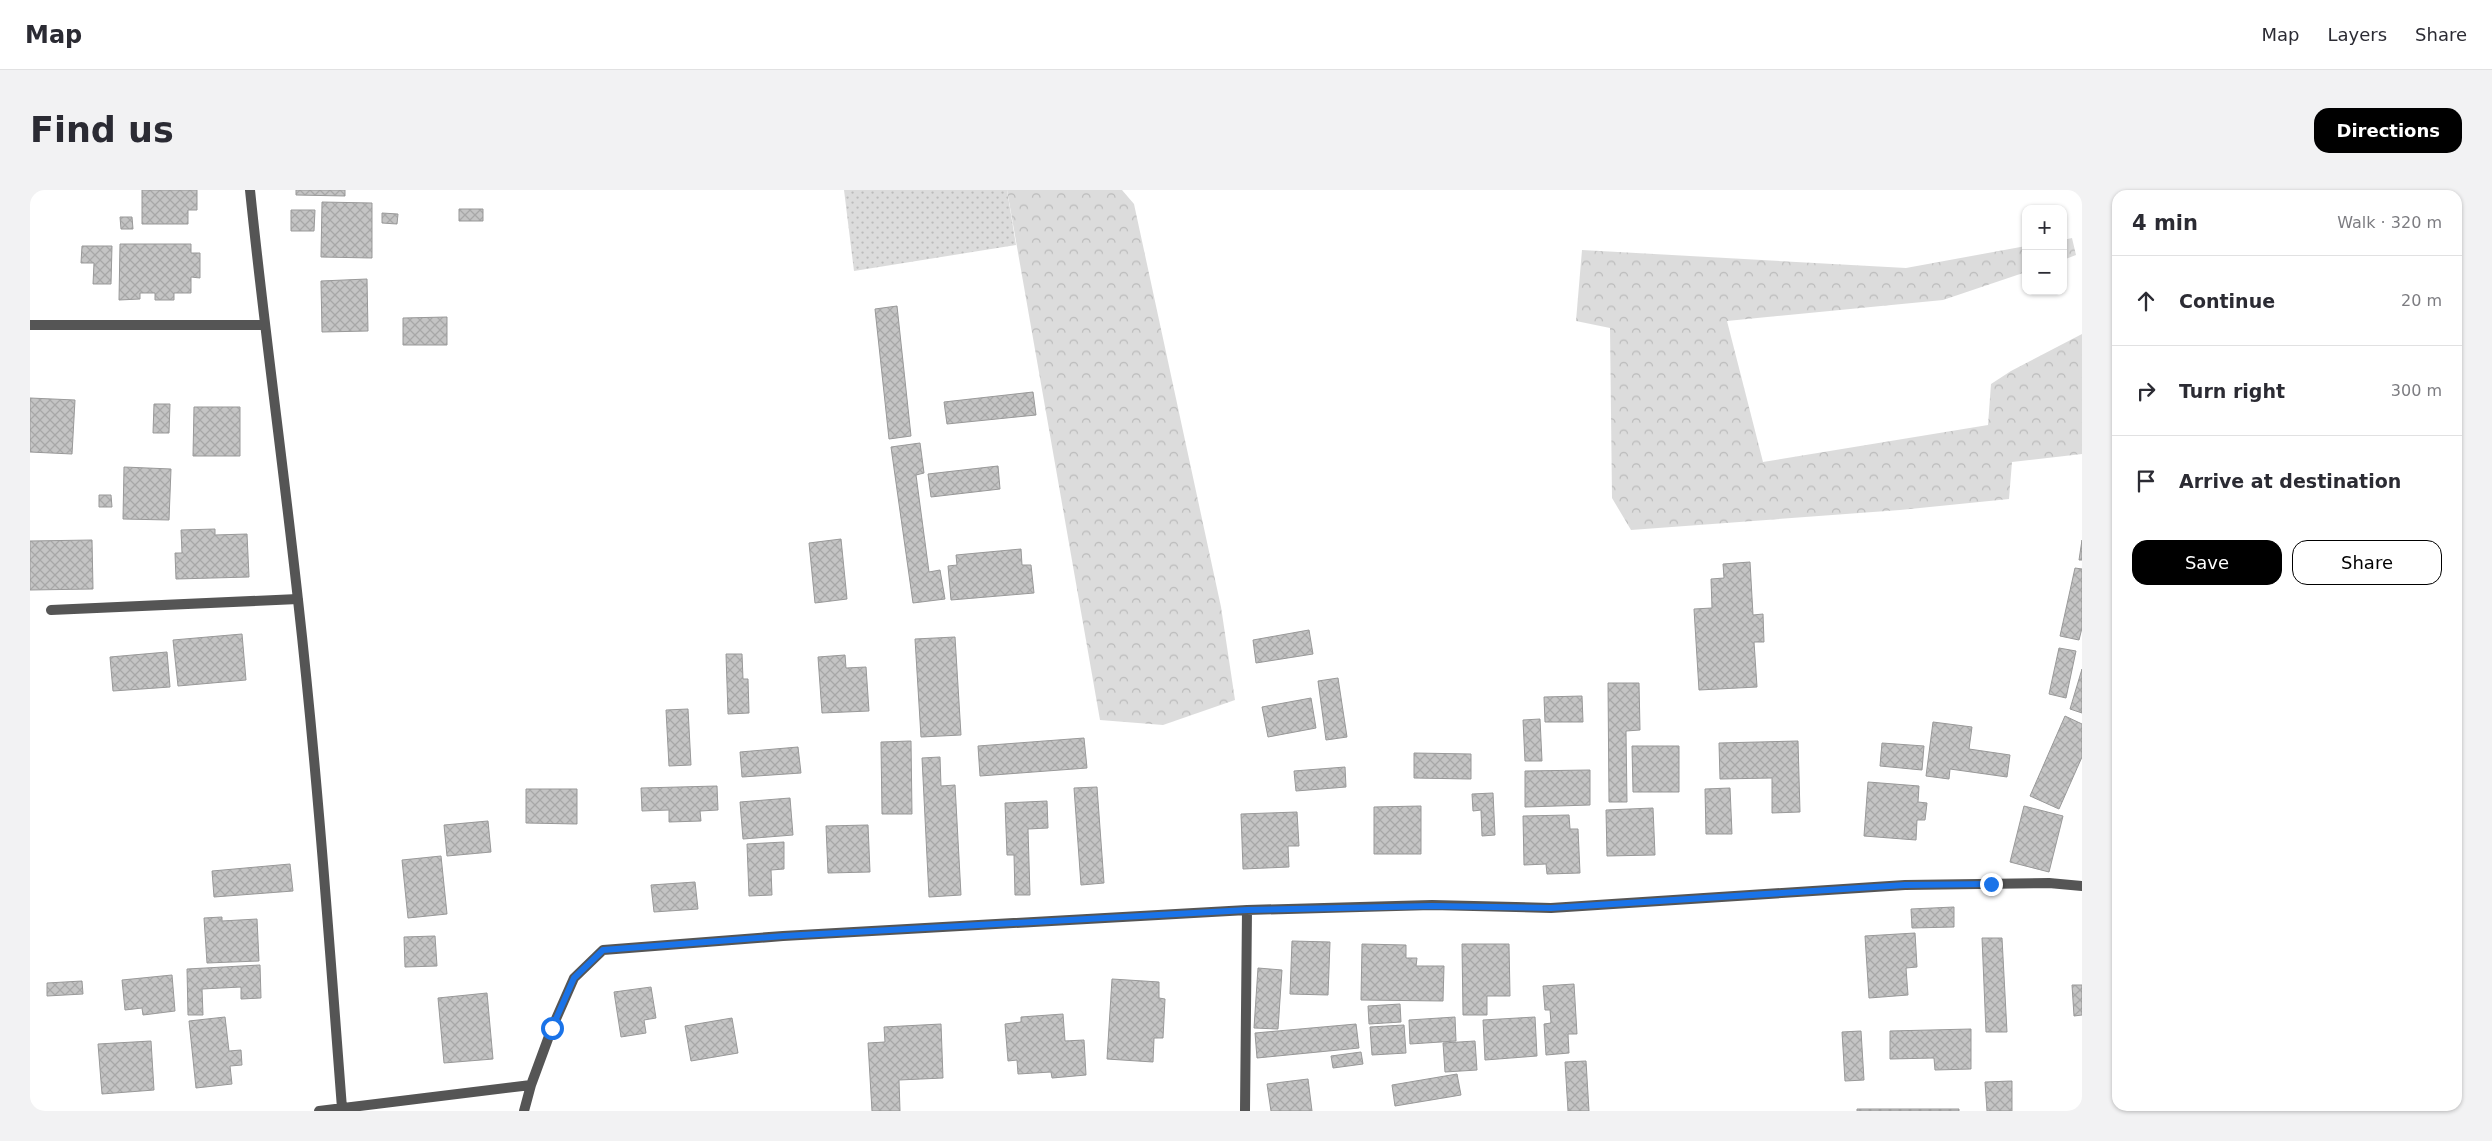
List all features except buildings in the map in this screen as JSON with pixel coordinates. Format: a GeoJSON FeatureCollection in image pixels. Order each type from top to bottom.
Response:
{"type":"FeatureCollection","features":[{"type":"Feature","properties":{"kind":"street"},"geometry":{"type":"LineString","coordinates":[[250,190],[264,325],[298,600],[323,840],[342,1108]]}},
{"type":"Feature","properties":{"kind":"street"},"geometry":{"type":"LineString","coordinates":[[30,325],[264,325]]}},
{"type":"Feature","properties":{"kind":"street"},"geometry":{"type":"LineString","coordinates":[[51,610],[298,600]]}},
{"type":"Feature","properties":{"kind":"street"},"geometry":{"type":"LineString","coordinates":[[524,1111],[531,1085],[574,978],[603,950],[784,936],[1247,910],[1432,906],[1551,908],[1905,885],[2049,883],[2082,886]]}},
{"type":"Feature","properties":{"kind":"street"},"geometry":{"type":"LineString","coordinates":[[1245,1111],[1247,910]]}},
{"type":"Feature","properties":{"kind":"street"},"geometry":{"type":"LineString","coordinates":[[319,1111],[531,1085]]}},
{"type":"Feature","properties":{"kind":"green space"},"geometry":{"type":"Polygon","coordinates":[[[844,190],[1007,190],[1016,245],[854,271],[844,190]]]}},
{"type":"Feature","properties":{"kind":"green space"},"geometry":{"type":"Polygon","coordinates":[[[1007,190],[1122,190],[1134,204],[1221,607],[1235,700],[1163,725],[1100,720],[1007,190]]]}},
{"type":"Feature","properties":{"kind":"green space"},"geometry":{"type":"Polygon","coordinates":[[[2072,238],[2076,255],[2067,258],[2067,250],[2067,239],[2072,238]]]}},
{"type":"Feature","properties":{"kind":"green space"},"geometry":{"type":"Polygon","coordinates":[[[2022,247],[2022,273],[1943,300],[1727,321],[1763,462],[1988,425],[1991,384],[2011,371],[2082,334],[2082,454],[2012,462],[2009,499],[1900,510],[1631,530],[1612,498],[1610,328],[1576,321],[1582,250],[1906,268],[2022,247]]]}},
{"type":"Feature","properties":{"kind":"route"},"geometry":{"type":"LineString","coordinates":[[552,1028],[574,978],[603,950],[784,936],[1247,910],[1432,906],[1551,908],[1905,885],[1991,884]]}}]}
